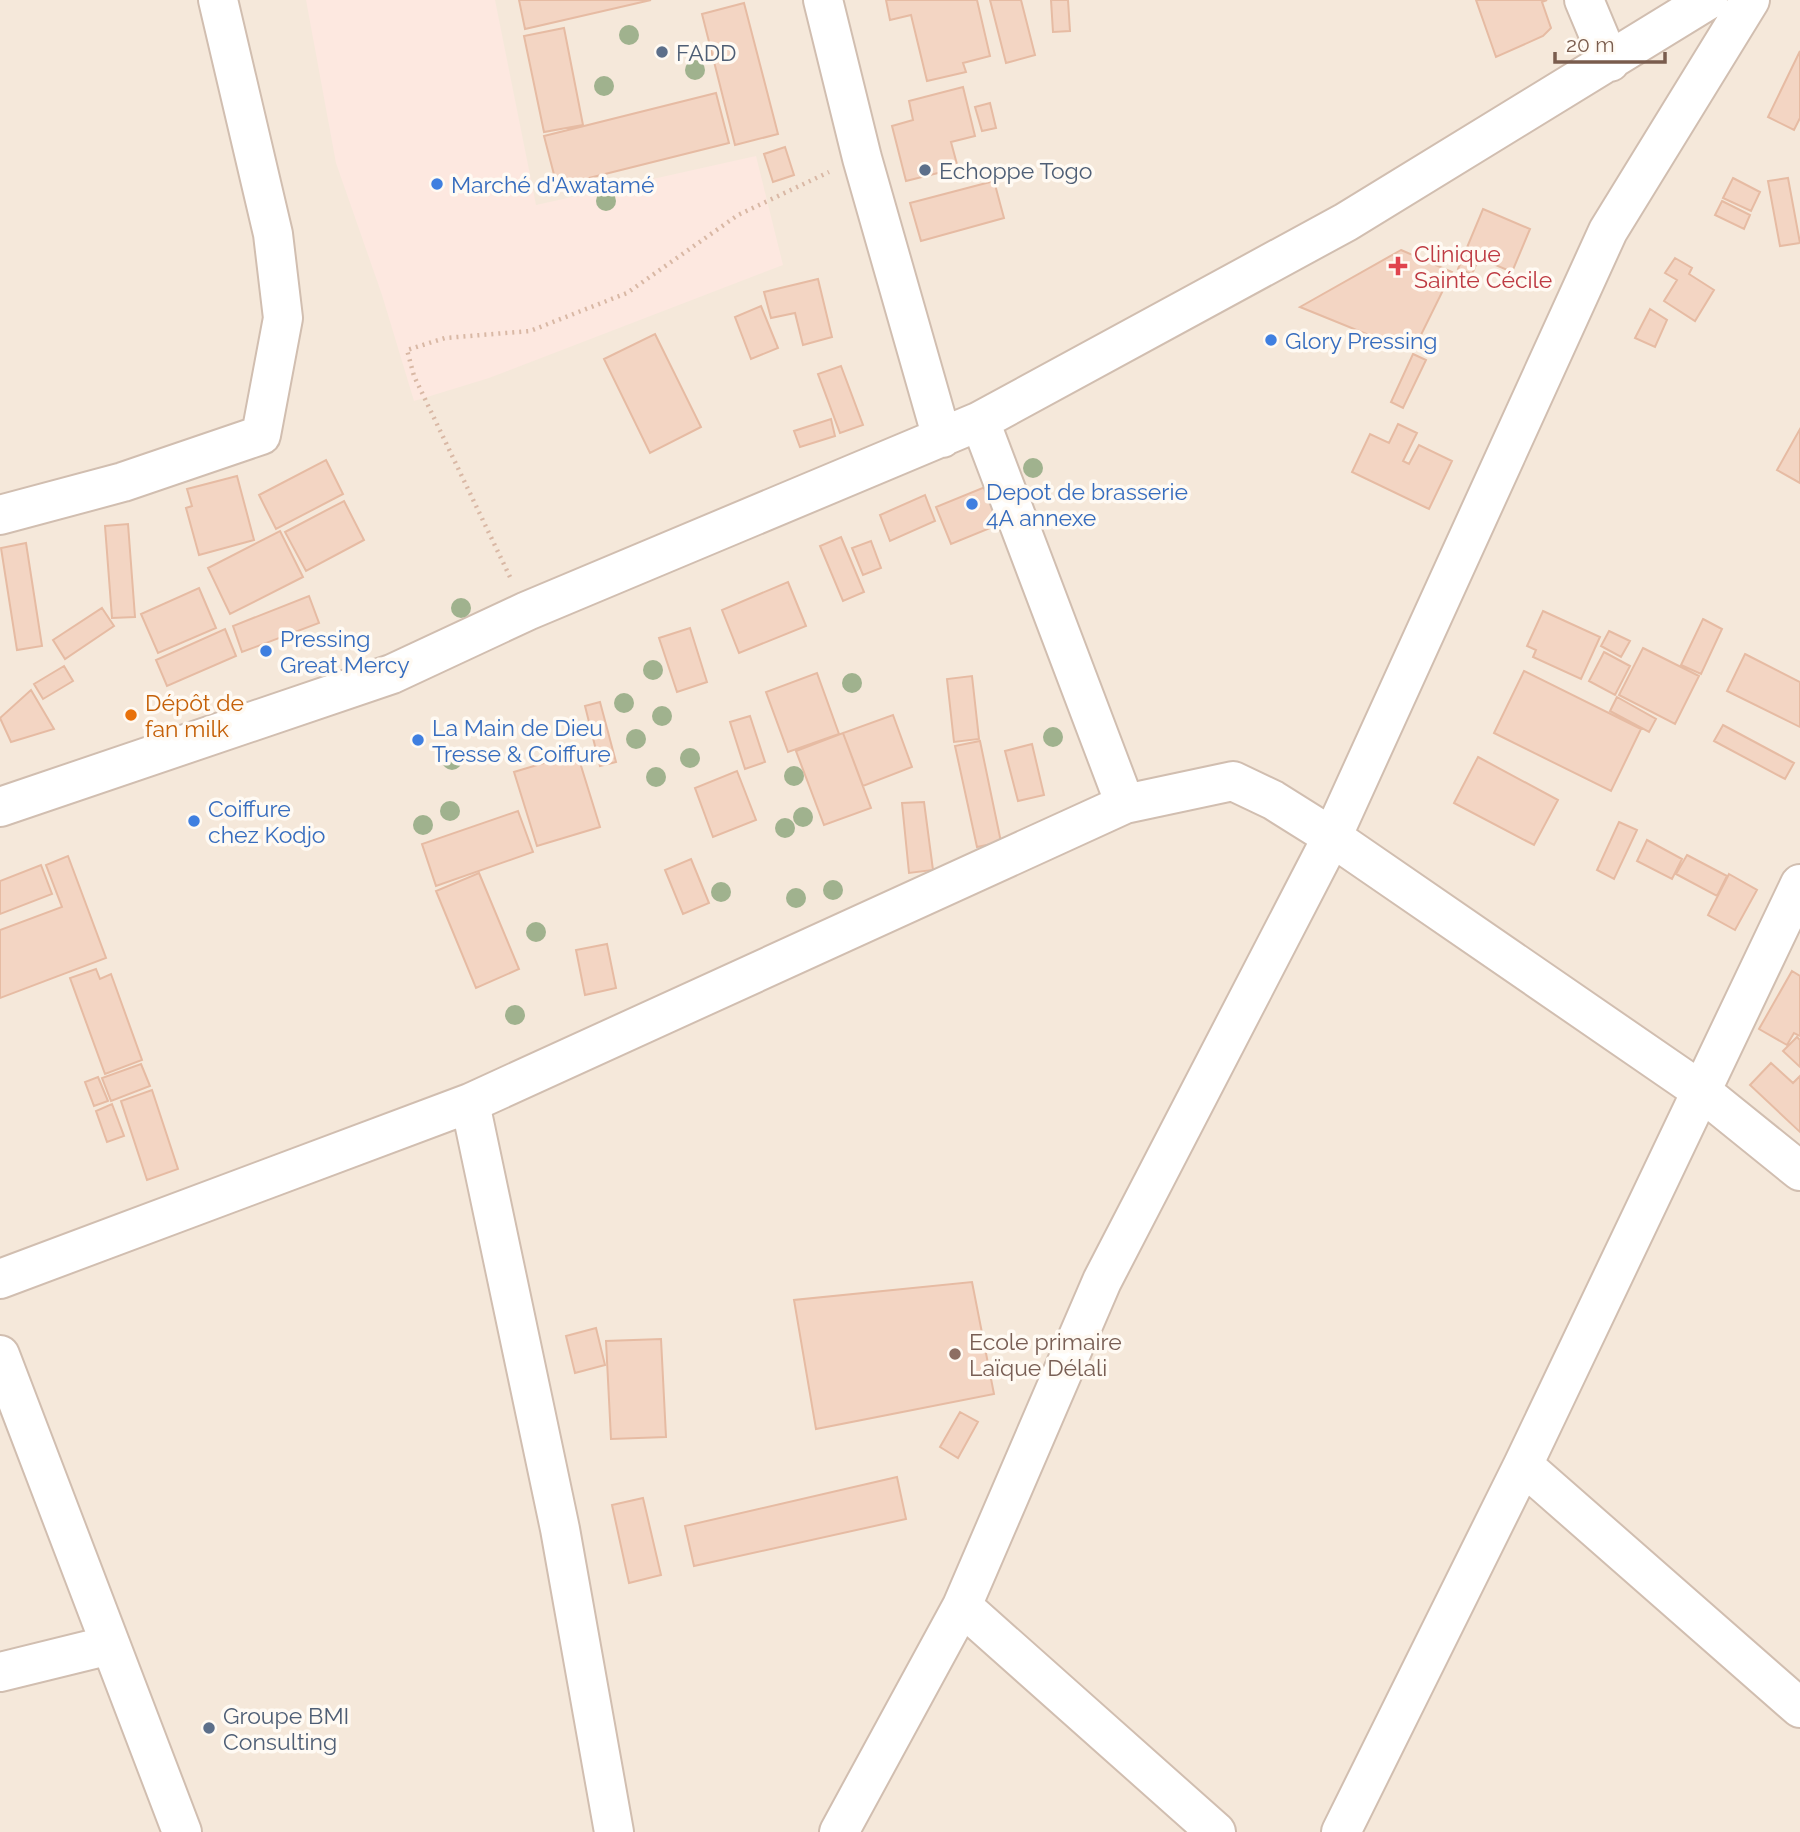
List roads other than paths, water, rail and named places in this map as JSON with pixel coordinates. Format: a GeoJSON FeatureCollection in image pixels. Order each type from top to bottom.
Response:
{"type":"FeatureCollection","features":[{"type":"Feature","properties":{"kind":"street"},"geometry":{"type":"LineString","coordinates":[[823,0],[862,158],[942,439]]}},
{"type":"Feature","properties":{"kind":"street"},"geometry":{"type":"LineString","coordinates":[[1584,0],[1610,62]]}},
{"type":"Feature","properties":{"kind":"street"},"geometry":{"type":"LineString","coordinates":[[0,807],[392,674],[527,611],[942,439],[980,421],[1346,222],[1708,0]]}},
{"type":"Feature","properties":{"kind":"street"},"geometry":{"type":"LineString","coordinates":[[839,1832],[962,1606],[1102,1280],[1332,837],[1608,231],[1750,0]]}},
{"type":"Feature","properties":{"kind":"street"},"geometry":{"type":"LineString","coordinates":[[0,515],[123,482],[261,435],[283,318],[273,234],[227,3]]}},
{"type":"Feature","properties":{"kind":"street"},"geometry":{"type":"LineString","coordinates":[[980,421],[1125,804]]}},
{"type":"Feature","properties":{"kind":"street"},"geometry":{"type":"LineString","coordinates":[[0,1279],[470,1103],[1125,804],[1233,781],[1273,800],[1332,837],[1701,1091],[1800,1171]]}},
{"type":"Feature","properties":{"kind":"street"},"geometry":{"type":"LineString","coordinates":[[1341,1832],[1523,1465],[1800,884]]}},
{"type":"Feature","properties":{"kind":"street"},"geometry":{"type":"LineString","coordinates":[[470,1103],[560,1529],[614,1832]]}},
{"type":"Feature","properties":{"kind":"street"},"geometry":{"type":"LineString","coordinates":[[0,1355],[182,1832]]}},
{"type":"Feature","properties":{"kind":"street"},"geometry":{"type":"LineString","coordinates":[[1523,1465],[1800,1708]]}},
{"type":"Feature","properties":{"kind":"street"},"geometry":{"type":"LineString","coordinates":[[962,1606],[1216,1832]]}},
{"type":"Feature","properties":{"kind":"street"},"geometry":{"type":"LineString","coordinates":[[0,1672],[110,1645]]}},
{"type":"Feature","properties":{"kind":"place","name":"FADD"},"geometry":{"type":"Point","coordinates":[662,52]}},
{"type":"Feature","properties":{"kind":"place","name":"Echoppe Togo"},"geometry":{"type":"Point","coordinates":[925,170]}},
{"type":"Feature","properties":{"kind":"place","name":"Marché d'Awatamé"},"geometry":{"type":"Point","coordinates":[437,184]}},
{"type":"Feature","properties":{"kind":"place","name":"Clinique Sainte Cécile"},"geometry":{"type":"Point","coordinates":[1398,266]}},
{"type":"Feature","properties":{"kind":"place","name":"Glory Pressing"},"geometry":{"type":"Point","coordinates":[1271,340]}},
{"type":"Feature","properties":{"kind":"place","name":"Depot de brasserie 4A annexe"},"geometry":{"type":"Point","coordinates":[972,504]}},
{"type":"Feature","properties":{"kind":"place","name":"Pressing Great Mercy"},"geometry":{"type":"Point","coordinates":[266,651]}},
{"type":"Feature","properties":{"kind":"place","name":"Dépôt de fan milk"},"geometry":{"type":"Point","coordinates":[131,715]}},
{"type":"Feature","properties":{"kind":"place","name":"La Main de Dieu Tresse & Coiffure"},"geometry":{"type":"Point","coordinates":[418,740]}},
{"type":"Feature","properties":{"kind":"place","name":"Coiffure chez Kodjo"},"geometry":{"type":"Point","coordinates":[194,821]}},
{"type":"Feature","properties":{"kind":"place","name":"Ecole primaire Laïque Délali"},"geometry":{"type":"Point","coordinates":[955,1354]}},
{"type":"Feature","properties":{"kind":"place","name":"Groupe BMI Consulting"},"geometry":{"type":"Point","coordinates":[209,1728]}}]}
